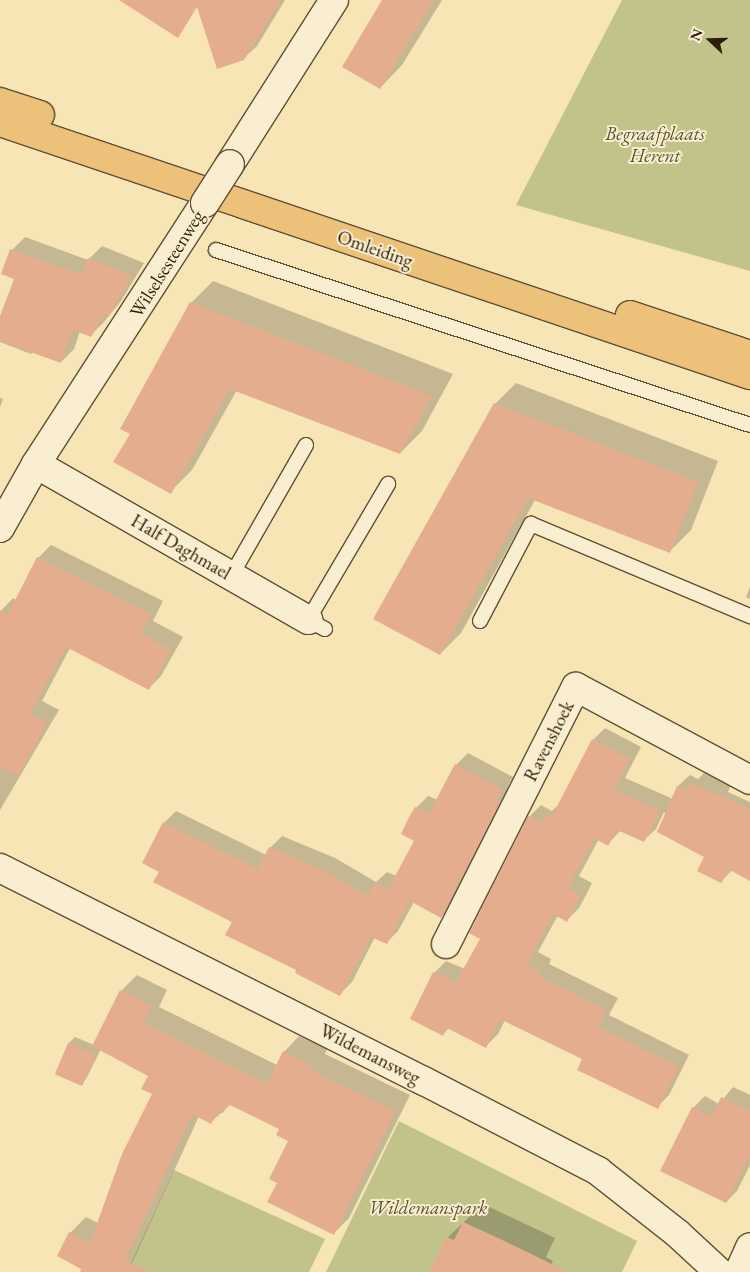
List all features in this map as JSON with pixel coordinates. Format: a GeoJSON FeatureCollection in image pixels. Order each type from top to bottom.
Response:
{"type":"FeatureCollection","features":[{"type":"Feature","properties":{"kind":"main road","name":"Omleiding"},"geometry":{"type":"LineString","coordinates":[[0,102],[750,355]]}},
{"type":"Feature","properties":{"kind":"main road","name":"Omleiding"},"geometry":{"type":"LineString","coordinates":[[0,122],[750,376]]}},
{"type":"Feature","properties":{"kind":"street","name":"Wilselsesteenweg"},"geometry":{"type":"LineString","coordinates":[[0,528],[36,464],[334,0]]}},
{"type":"Feature","properties":{"kind":"street","name":"Half Daghmael"},"geometry":{"type":"LineString","coordinates":[[36,464],[317,625]]}},
{"type":"Feature","properties":{"kind":"street","name":"Ravenshoek"},"geometry":{"type":"LineString","coordinates":[[446,944],[576,687],[750,780]]}},
{"type":"Feature","properties":{"kind":"street","name":"Wildemansweg"},"geometry":{"type":"LineString","coordinates":[[0,868],[598,1171],[678,1234],[719,1272]]}},
{"type":"Feature","properties":{"kind":"street"},"geometry":{"type":"LineString","coordinates":[[739,1272],[750,1248]]}},
{"type":"Feature","properties":{"kind":"lane"},"geometry":{"type":"LineString","coordinates":[[216,250],[750,425]]}},
{"type":"Feature","properties":{"kind":"lane"},"geometry":{"type":"LineString","coordinates":[[231,576],[306,445]]}},
{"type":"Feature","properties":{"kind":"lane"},"geometry":{"type":"LineString","coordinates":[[317,625],[388,484]]}},
{"type":"Feature","properties":{"kind":"lane"},"geometry":{"type":"LineString","coordinates":[[480,621],[531,524],[750,616]]}},
{"type":"Feature","properties":{"kind":"green space","name":"Begraafplaats Herent"},"geometry":{"type":"Polygon","coordinates":[[[622,0],[750,0],[750,271],[516,205],[622,0]]]}},
{"type":"Feature","properties":{"kind":"green space","name":"Wildemanspark"},"geometry":{"type":"Polygon","coordinates":[[[399,1121],[637,1241],[622,1272],[326,1272],[399,1121]]]}},
{"type":"Feature","properties":{"kind":"green space"},"geometry":{"type":"Polygon","coordinates":[[[174,1170],[325,1239],[309,1272],[127,1272],[174,1170]]]}},
{"type":"Feature","properties":{"kind":"building"},"geometry":{"type":"Polygon","coordinates":[[[119,0],[281,0],[244,60],[217,69],[197,7],[178,38],[119,0]]]}},
{"type":"Feature","properties":{"kind":"building"},"geometry":{"type":"Polygon","coordinates":[[[382,0],[434,0],[380,89],[342,67],[382,0]]]}},
{"type":"Feature","properties":{"kind":"building"},"geometry":{"type":"Polygon","coordinates":[[[10,249],[81,275],[88,258],[132,276],[109,316],[105,314],[91,337],[73,330],[61,363],[0,341],[0,316],[14,279],[1,274],[10,249]]]}},
{"type":"Feature","properties":{"kind":"building"},"geometry":{"type":"Polygon","coordinates":[[[190,302],[432,396],[400,454],[230,389],[171,494],[113,462],[130,434],[120,429],[190,302]]]}},
{"type":"Feature","properties":{"kind":"building"},"geometry":{"type":"Polygon","coordinates":[[[494,403],[698,482],[670,553],[528,498],[440,655],[373,619],[494,403]]]}},
{"type":"Feature","properties":{"kind":"building"},"geometry":{"type":"Polygon","coordinates":[[[37,557],[151,614],[141,634],[171,650],[149,690],[66,647],[30,714],[47,723],[18,776],[0,767],[0,610],[8,614],[37,557]]]}},
{"type":"Feature","properties":{"kind":"building"},"geometry":{"type":"Polygon","coordinates":[[[592,739],[630,759],[614,790],[661,811],[644,842],[617,830],[608,846],[594,838],[568,888],[581,895],[574,909],[567,922],[553,914],[527,964],[540,972],[538,976],[607,1010],[598,1027],[679,1067],[658,1109],[577,1070],[582,1059],[500,1019],[486,1048],[447,1028],[443,1036],[410,1019],[433,972],[456,982],[480,939],[469,933],[528,816],[542,823],[547,813],[552,816],[592,739]]]}},
{"type":"Feature","properties":{"kind":"building"},"geometry":{"type":"Polygon","coordinates":[[[455,764],[502,789],[497,799],[501,801],[441,918],[410,901],[387,944],[371,937],[340,996],[295,973],[296,970],[225,935],[232,922],[153,882],[159,872],[142,863],[163,822],[258,869],[269,847],[322,870],[368,896],[374,883],[388,889],[414,841],[401,834],[408,819],[415,807],[429,813],[455,764]]]}},
{"type":"Feature","properties":{"kind":"building"},"geometry":{"type":"Polygon","coordinates":[[[691,783],[750,809],[750,881],[730,870],[721,883],[697,871],[704,857],[657,832],[677,786],[688,790],[691,783]]]}},
{"type":"Feature","properties":{"kind":"building"},"geometry":{"type":"Polygon","coordinates":[[[120,990],[152,1006],[144,1023],[267,1084],[283,1051],[312,1065],[310,1070],[395,1111],[334,1235],[267,1202],[277,1183],[269,1179],[288,1141],[276,1135],[279,1129],[228,1104],[223,1113],[218,1111],[211,1124],[192,1114],[125,1260],[150,1272],[80,1272],[81,1269],[57,1256],[69,1232],[90,1243],[122,1154],[152,1094],[141,1089],[148,1076],[92,1046],[120,990]]]}},
{"type":"Feature","properties":{"kind":"building"},"geometry":{"type":"Polygon","coordinates":[[[68,1043],[96,1055],[82,1086],[55,1074],[68,1043]]]}},
{"type":"Feature","properties":{"kind":"building"},"geometry":{"type":"Polygon","coordinates":[[[721,1097],[750,1111],[750,1155],[726,1203],[660,1171],[692,1107],[711,1117],[721,1097]]]}},
{"type":"Feature","properties":{"kind":"building"},"geometry":{"type":"Polygon","coordinates":[[[463,1222],[568,1272],[429,1272],[446,1237],[454,1240],[463,1222]]]}}]}
